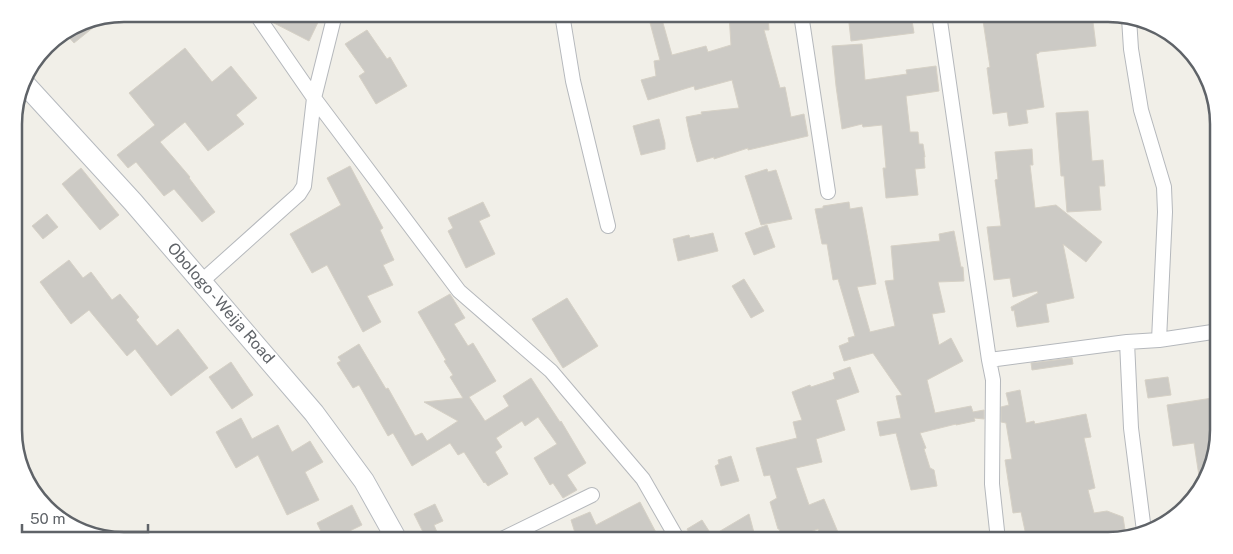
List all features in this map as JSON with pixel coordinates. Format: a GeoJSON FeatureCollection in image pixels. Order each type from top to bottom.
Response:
{"type":"FeatureCollection","features":[{"type":"Feature","properties":{"kind":"street"},"geometry":{"type":"LineString","coordinates":[[262,22],[314,98],[459,291],[551,370],[643,479],[673,531]]}},
{"type":"Feature","properties":{"kind":"street"},"geometry":{"type":"LineString","coordinates":[[202,281],[299,194],[304,186],[314,98],[333,22]]}},
{"type":"Feature","properties":{"kind":"street"},"geometry":{"type":"LineString","coordinates":[[563,22],[573,81],[608,226]]}},
{"type":"Feature","properties":{"kind":"street"},"geometry":{"type":"LineString","coordinates":[[802,22],[828,192]]}},
{"type":"Feature","properties":{"kind":"street"},"geometry":{"type":"LineString","coordinates":[[940,22],[993,380],[992,484],[997,531]]}},
{"type":"Feature","properties":{"kind":"street"},"geometry":{"type":"LineString","coordinates":[[1129,24],[1140,110],[1164,187],[1165,212],[1159,340]]}},
{"type":"Feature","properties":{"kind":"street","name":"Obologo - Weija Road"},"geometry":{"type":"LineString","coordinates":[[30,88],[134,202],[314,413],[364,481],[393,532]]}},
{"type":"Feature","properties":{"kind":"street"},"geometry":{"type":"LineString","coordinates":[[989,360],[1210,332]]}},
{"type":"Feature","properties":{"kind":"street"},"geometry":{"type":"LineString","coordinates":[[1127,342],[1131,428],[1143,525]]}},
{"type":"Feature","properties":{"kind":"street"},"geometry":{"type":"LineString","coordinates":[[517,532],[592,495]]}},
{"type":"Feature","properties":{"kind":"building"},"geometry":{"type":"Polygon","coordinates":[[[272,22],[318,22],[309,41],[272,22]]]}},
{"type":"Feature","properties":{"kind":"building"},"geometry":{"type":"Polygon","coordinates":[[[650,22],[663,22],[672,55],[706,46],[708,52],[731,45],[730,22],[768,22],[769,30],[764,30],[780,88],[785,87],[791,117],[804,114],[808,136],[748,150],[748,148],[714,159],[714,157],[697,162],[686,117],[702,114],[701,112],[739,108],[732,80],[695,90],[694,86],[648,100],[641,80],[656,76],[654,61],[660,60],[650,22]]]}},
{"type":"Feature","properties":{"kind":"building"},"geometry":{"type":"Polygon","coordinates":[[[849,22],[912,22],[914,33],[851,41],[849,22]]]}},
{"type":"Feature","properties":{"kind":"building"},"geometry":{"type":"Polygon","coordinates":[[[983,22],[1093,22],[1096,46],[1039,52],[1036,54],[1044,107],[1026,110],[1028,123],[1009,126],[1007,112],[993,114],[987,68],[990,67],[983,22]]]}},
{"type":"Feature","properties":{"kind":"building"},"geometry":{"type":"Polygon","coordinates":[[[93,28],[74,43],[70,38],[93,28]]]}},
{"type":"Feature","properties":{"kind":"building"},"geometry":{"type":"Polygon","coordinates":[[[367,30],[387,59],[390,57],[407,86],[376,104],[359,76],[365,72],[345,44],[367,30]]]}},
{"type":"Feature","properties":{"kind":"building"},"geometry":{"type":"Polygon","coordinates":[[[862,44],[865,80],[907,74],[906,70],[936,66],[939,91],[906,96],[910,132],[918,132],[919,144],[923,144],[925,157],[925,168],[915,169],[918,195],[886,198],[883,168],[886,168],[882,125],[863,127],[862,124],[842,129],[832,46],[862,44]]]}},
{"type":"Feature","properties":{"kind":"building"},"geometry":{"type":"Polygon","coordinates":[[[185,48],[212,82],[231,66],[257,98],[236,115],[244,124],[208,151],[185,122],[160,142],[190,177],[215,212],[202,222],[174,189],[164,196],[136,162],[128,168],[117,155],[155,125],[129,93],[185,48]]]}},
{"type":"Feature","properties":{"kind":"building"},"geometry":{"type":"Polygon","coordinates":[[[1088,111],[1092,161],[1103,160],[1105,186],[1099,186],[1101,210],[1067,212],[1064,176],[1061,176],[1056,113],[1088,111]]]}},
{"type":"Feature","properties":{"kind":"building"},"geometry":{"type":"Polygon","coordinates":[[[659,119],[665,149],[641,155],[633,126],[659,119]]]}},
{"type":"Feature","properties":{"kind":"building"},"geometry":{"type":"Polygon","coordinates":[[[1032,149],[1033,165],[1030,165],[1035,208],[1056,205],[1102,242],[1086,262],[1063,244],[1074,298],[1046,304],[1049,322],[1017,327],[1014,310],[1012,311],[1011,307],[1038,293],[1037,291],[1013,297],[1010,278],[994,280],[987,227],[1001,226],[995,180],[998,179],[995,152],[1032,149]]]}},
{"type":"Feature","properties":{"kind":"building"},"geometry":{"type":"Polygon","coordinates":[[[350,166],[383,228],[380,230],[394,260],[383,265],[393,285],[367,296],[381,322],[363,332],[327,265],[312,273],[290,234],[341,205],[327,178],[350,166]]]}},
{"type":"Feature","properties":{"kind":"building"},"geometry":{"type":"Polygon","coordinates":[[[81,168],[119,215],[100,230],[62,184],[81,168]]]}},
{"type":"Feature","properties":{"kind":"building"},"geometry":{"type":"Polygon","coordinates":[[[767,169],[768,172],[776,170],[792,219],[761,225],[745,176],[767,169]]]}},
{"type":"Feature","properties":{"kind":"building"},"geometry":{"type":"Polygon","coordinates":[[[483,202],[490,216],[479,221],[495,254],[466,268],[448,231],[453,228],[448,218],[483,202]]]}},
{"type":"Feature","properties":{"kind":"building"},"geometry":{"type":"Polygon","coordinates":[[[849,202],[850,209],[862,207],[876,284],[857,287],[870,332],[895,326],[885,281],[894,280],[891,246],[940,241],[939,234],[954,231],[961,267],[963,267],[964,281],[938,282],[945,312],[932,314],[939,345],[951,338],[963,361],[927,380],[935,413],[971,406],[973,412],[984,410],[984,419],[974,418],[975,421],[920,433],[926,448],[924,449],[930,468],[934,470],[937,486],[911,490],[896,433],[880,436],[877,422],[901,418],[896,396],[902,395],[873,353],[844,361],[839,346],[849,342],[848,338],[855,336],[838,279],[833,280],[827,244],[822,244],[815,209],[849,202]]]}},
{"type":"Feature","properties":{"kind":"building"},"geometry":{"type":"Polygon","coordinates":[[[47,214],[58,227],[43,239],[32,226],[47,214]]]}},
{"type":"Feature","properties":{"kind":"building"},"geometry":{"type":"Polygon","coordinates":[[[767,225],[775,247],[754,255],[745,233],[767,225]]]}},
{"type":"Feature","properties":{"kind":"building"},"geometry":{"type":"Polygon","coordinates":[[[713,233],[718,251],[678,261],[673,239],[689,235],[690,238],[713,233]]]}},
{"type":"Feature","properties":{"kind":"building"},"geometry":{"type":"Polygon","coordinates":[[[69,260],[83,278],[91,272],[112,300],[120,294],[139,317],[136,320],[157,346],[178,329],[208,368],[171,396],[135,349],[127,356],[89,310],[71,324],[40,282],[69,260]]]}},
{"type":"Feature","properties":{"kind":"building"},"geometry":{"type":"Polygon","coordinates":[[[744,279],[764,311],[751,318],[732,286],[744,279]]]}},
{"type":"Feature","properties":{"kind":"building"},"geometry":{"type":"Polygon","coordinates":[[[450,294],[465,318],[454,324],[468,346],[473,343],[496,381],[469,397],[485,421],[509,406],[503,396],[531,378],[561,421],[586,463],[567,475],[577,490],[563,498],[553,483],[550,485],[534,458],[557,444],[538,417],[525,426],[522,421],[496,438],[502,447],[495,452],[508,474],[488,486],[484,483],[464,452],[458,455],[450,443],[412,466],[393,433],[388,436],[359,385],[353,388],[337,363],[341,361],[338,357],[359,344],[386,389],[388,388],[415,436],[422,433],[427,441],[458,421],[424,402],[463,398],[450,377],[453,375],[444,361],[446,360],[418,312],[450,294]]]}},
{"type":"Feature","properties":{"kind":"building"},"geometry":{"type":"Polygon","coordinates":[[[567,298],[598,346],[563,368],[532,319],[567,298]]]}},
{"type":"Feature","properties":{"kind":"building"},"geometry":{"type":"Polygon","coordinates":[[[1072,358],[1073,364],[1032,370],[1031,363],[1072,358]]]}},
{"type":"Feature","properties":{"kind":"building"},"geometry":{"type":"Polygon","coordinates":[[[231,362],[253,395],[232,409],[209,377],[231,362]]]}},
{"type":"Feature","properties":{"kind":"building"},"geometry":{"type":"Polygon","coordinates":[[[850,367],[859,392],[836,400],[845,430],[816,439],[822,462],[796,468],[809,505],[824,499],[838,531],[819,531],[818,529],[812,531],[780,531],[770,502],[777,498],[770,475],[764,476],[756,448],[797,438],[793,422],[802,420],[792,392],[835,379],[833,373],[850,367]]]}},
{"type":"Feature","properties":{"kind":"building"},"geometry":{"type":"Polygon","coordinates":[[[1168,377],[1171,395],[1148,398],[1145,380],[1168,377]]]}},
{"type":"Feature","properties":{"kind":"building"},"geometry":{"type":"Polygon","coordinates":[[[1020,390],[1026,423],[1034,421],[1035,424],[1086,414],[1091,437],[1084,438],[1095,488],[1088,490],[1094,513],[1107,511],[1123,517],[1125,530],[1025,531],[1021,512],[1013,513],[1005,460],[1012,459],[1006,423],[1001,422],[1001,407],[1009,405],[1006,393],[1020,390]]]}},
{"type":"Feature","properties":{"kind":"building"},"geometry":{"type":"Polygon","coordinates":[[[1210,398],[1210,443],[1200,476],[1194,443],[1173,446],[1167,405],[1210,398]]]}},
{"type":"Feature","properties":{"kind":"building"},"geometry":{"type":"Polygon","coordinates":[[[241,418],[252,439],[278,425],[292,452],[310,441],[323,462],[305,472],[319,500],[287,515],[258,455],[236,468],[216,432],[241,418]]]}},
{"type":"Feature","properties":{"kind":"building"},"geometry":{"type":"Polygon","coordinates":[[[731,456],[739,481],[721,486],[715,466],[719,464],[718,460],[731,456]]]}},
{"type":"Feature","properties":{"kind":"building"},"geometry":{"type":"Polygon","coordinates":[[[640,502],[656,531],[575,532],[571,520],[590,512],[596,525],[640,502]]]}},
{"type":"Feature","properties":{"kind":"building"},"geometry":{"type":"Polygon","coordinates":[[[435,504],[443,521],[434,525],[437,532],[423,532],[414,514],[435,504]]]}},
{"type":"Feature","properties":{"kind":"building"},"geometry":{"type":"Polygon","coordinates":[[[352,505],[362,525],[348,532],[321,532],[317,523],[352,505]]]}},
{"type":"Feature","properties":{"kind":"building"},"geometry":{"type":"Polygon","coordinates":[[[749,514],[754,531],[720,531],[749,514]]]}},
{"type":"Feature","properties":{"kind":"building"},"geometry":{"type":"Polygon","coordinates":[[[702,520],[709,531],[688,531],[687,529],[702,520]]]}}]}
